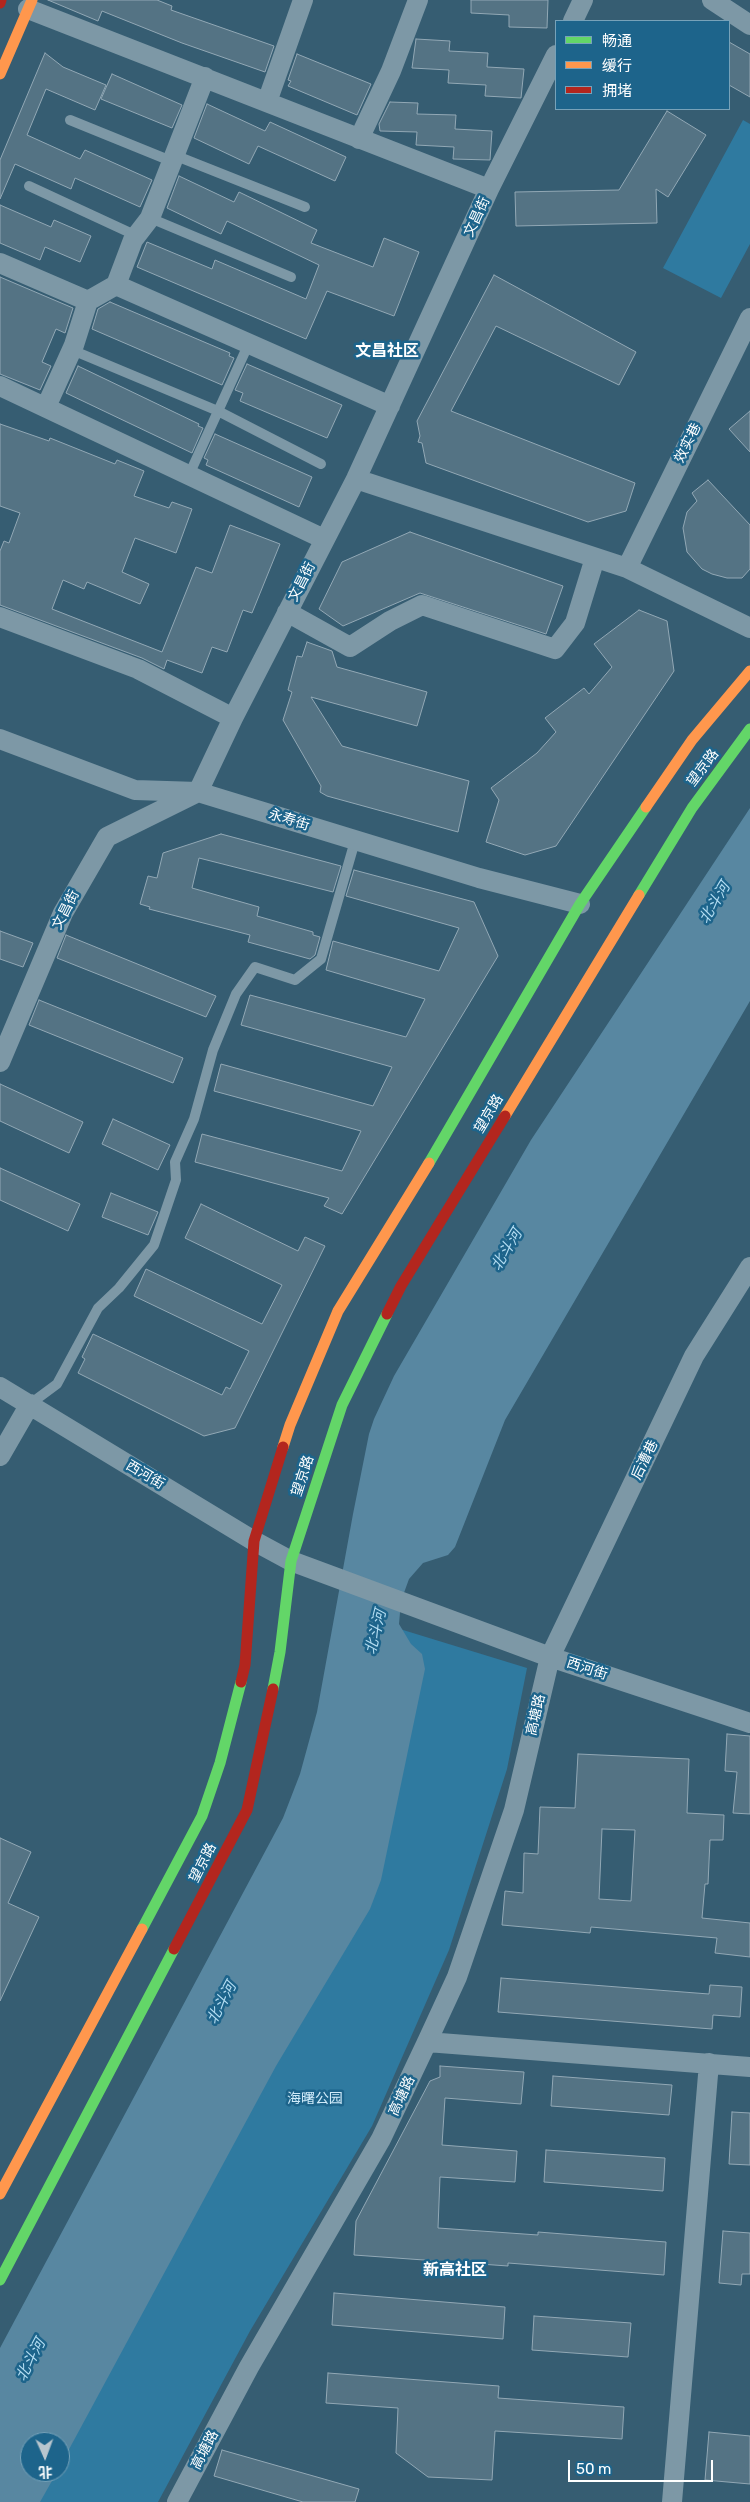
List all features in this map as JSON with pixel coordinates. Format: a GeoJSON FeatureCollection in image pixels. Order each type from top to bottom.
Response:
{"type":"FeatureCollection","features":[{"type":"Feature","properties":{"kind":"main road"},"geometry":{"type":"LineString","coordinates":[[0,74],[30,4]]}},
{"type":"Feature","properties":{"kind":"main road","name":"望京路"},"geometry":{"type":"LineString","coordinates":[[0,2194],[202,1816],[220,1763],[245,1665],[254,1541],[290,1425],[338,1311],[438,1149],[580,904],[692,740],[750,671]]}},
{"type":"Feature","properties":{"kind":"main road","name":"望京路"},"geometry":{"type":"LineString","coordinates":[[0,2280],[247,1810],[261,1753],[280,1652],[291,1561],[342,1405],[401,1286],[692,808],[750,729]]}},
{"type":"Feature","properties":{"kind":"street"},"geometry":{"type":"LineString","coordinates":[[266,102],[303,0]]}},
{"type":"Feature","properties":{"kind":"street"},"geometry":{"type":"LineString","coordinates":[[360,139],[391,71],[418,0]]}},
{"type":"Feature","properties":{"kind":"street"},"geometry":{"type":"LineString","coordinates":[[574,20],[584,0]]}},
{"type":"Feature","properties":{"kind":"street"},"geometry":{"type":"LineString","coordinates":[[712,0],[750,24]]}},
{"type":"Feature","properties":{"kind":"street"},"geometry":{"type":"LineString","coordinates":[[30,4],[266,102],[489,190]]}},
{"type":"Feature","properties":{"kind":"street","name":"文昌街"},"geometry":{"type":"LineString","coordinates":[[0,1060],[63,913],[107,837],[198,792],[233,718],[356,479],[489,190],[555,57]]}},
{"type":"Feature","properties":{"kind":"street"},"geometry":{"type":"LineString","coordinates":[[46,407],[72,350],[88,302],[116,285],[136,236],[150,218],[205,77]]}},
{"type":"Feature","properties":{"kind":"street"},"geometry":{"type":"LineString","coordinates":[[0,263],[88,302]]}},
{"type":"Feature","properties":{"kind":"street"},"geometry":{"type":"LineString","coordinates":[[116,285],[390,406]]}},
{"type":"Feature","properties":{"kind":"street","name":"效实巷"},"geometry":{"type":"LineString","coordinates":[[627,568],[750,318]]}},
{"type":"Feature","properties":{"kind":"street"},"geometry":{"type":"LineString","coordinates":[[0,386],[324,539]]}},
{"type":"Feature","properties":{"kind":"street"},"geometry":{"type":"LineString","coordinates":[[356,479],[627,568],[750,628]]}},
{"type":"Feature","properties":{"kind":"street"},"geometry":{"type":"LineString","coordinates":[[287,612],[350,648],[390,621],[422,605],[555,649],[575,622],[595,558]]}},
{"type":"Feature","properties":{"kind":"street"},"geometry":{"type":"LineString","coordinates":[[0,617],[138,669],[233,718]]}},
{"type":"Feature","properties":{"kind":"street","name":"永寿街"},"geometry":{"type":"LineString","coordinates":[[0,739],[135,790],[198,792],[479,878],[580,904]]}},
{"type":"Feature","properties":{"kind":"street","name":"后漕巷"},"geometry":{"type":"LineString","coordinates":[[550,1658],[694,1356],[750,1267]]}},
{"type":"Feature","properties":{"kind":"street","name":"西河街"},"geometry":{"type":"LineString","coordinates":[[0,1386],[254,1541],[291,1561],[550,1658],[750,1722]]}},
{"type":"Feature","properties":{"kind":"street"},"geometry":{"type":"LineString","coordinates":[[0,1456],[30,1404]]}},
{"type":"Feature","properties":{"kind":"street","name":"高塘路"},"geometry":{"type":"LineString","coordinates":[[178,2502],[249,2367],[381,2139],[457,1977],[514,1810],[550,1658]]}},
{"type":"Feature","properties":{"kind":"street"},"geometry":{"type":"LineString","coordinates":[[427,2042],[750,2066]]}},
{"type":"Feature","properties":{"kind":"street"},"geometry":{"type":"LineString","coordinates":[[672,2502],[709,2063]]}},
{"type":"Feature","properties":{"kind":"lane"},"geometry":{"type":"LineString","coordinates":[[70,120],[305,208]]}},
{"type":"Feature","properties":{"kind":"lane"},"geometry":{"type":"LineString","coordinates":[[29,186],[136,236]]}},
{"type":"Feature","properties":{"kind":"lane"},"geometry":{"type":"LineString","coordinates":[[150,218],[291,277]]}},
{"type":"Feature","properties":{"kind":"lane"},"geometry":{"type":"LineString","coordinates":[[189,475],[249,344]]}},
{"type":"Feature","properties":{"kind":"lane"},"geometry":{"type":"LineString","coordinates":[[72,350],[218,411],[322,464]]}},
{"type":"Feature","properties":{"kind":"lane"},"geometry":{"type":"LineString","coordinates":[[30,1404],[57,1384],[98,1308],[119,1288],[154,1245],[176,1180],[175,1162],[194,1118],[213,1050],[236,994],[255,967],[295,980],[321,959],[354,841]]}},
{"type":"Feature","properties":{"kind":"green space"},"geometry":{"type":"Polygon","coordinates":[[[743,120],[750,124],[750,244],[721,298],[663,268],[743,120]]]}},
{"type":"Feature","properties":{"kind":"green space","name":"海曙公园"},"geometry":{"type":"Polygon","coordinates":[[[390,1626],[527,1668],[507,1769],[449,1950],[372,2126],[250,2331],[158,2502],[33,2502],[44,2482],[70,2482],[70,2432],[68,2432],[390,1626]]]}},
{"type":"Feature","properties":{"kind":"water","name":"北斗河"},"geometry":{"type":"Polygon","coordinates":[[[750,808],[750,1001],[505,1420],[455,1547],[448,1555],[423,1563],[409,1579],[401,1601],[399,1624],[411,1644],[422,1654],[425,1669],[381,1880],[370,1909],[276,2066],[70,2447],[70,2432],[20,2432],[20,2482],[51,2482],[40,2502],[0,2502],[0,2348],[283,1818],[300,1774],[317,1712],[353,1514],[369,1434],[374,1419],[394,1376],[531,1140],[750,808]]]}},
{"type":"Feature","properties":{"kind":"building"},"geometry":{"type":"Polygon","coordinates":[[[48,0],[157,0],[172,6],[171,10],[274,46],[265,72],[182,43],[102,11],[98,21],[48,0]]]}},
{"type":"Feature","properties":{"kind":"building"},"geometry":{"type":"Polygon","coordinates":[[[471,0],[548,0],[547,28],[509,27],[509,15],[471,13],[471,0]]]}},
{"type":"Feature","properties":{"kind":"building"},"geometry":{"type":"Polygon","coordinates":[[[416,39],[450,41],[449,51],[488,53],[487,67],[524,69],[521,98],[485,96],[486,85],[448,83],[449,70],[412,68],[416,39]]]}},
{"type":"Feature","properties":{"kind":"building"},"geometry":{"type":"Polygon","coordinates":[[[730,43],[750,54],[750,97],[730,86],[730,43]]]}},
{"type":"Feature","properties":{"kind":"building"},"geometry":{"type":"Polygon","coordinates":[[[45,53],[63,67],[106,85],[95,110],[46,89],[27,135],[80,159],[85,150],[152,180],[140,207],[75,178],[71,189],[15,164],[0,199],[0,160],[45,53]]]}},
{"type":"Feature","properties":{"kind":"building"},"geometry":{"type":"Polygon","coordinates":[[[297,54],[371,84],[357,115],[288,86],[291,81],[288,80],[297,54]]]}},
{"type":"Feature","properties":{"kind":"building"},"geometry":{"type":"Polygon","coordinates":[[[112,74],[182,105],[172,128],[101,99],[112,74]]]}},
{"type":"Feature","properties":{"kind":"building"},"geometry":{"type":"Polygon","coordinates":[[[390,102],[418,103],[417,114],[456,115],[455,129],[492,131],[490,160],[453,159],[454,147],[416,145],[417,132],[380,131],[379,124],[390,102]]]}},
{"type":"Feature","properties":{"kind":"building"},"geometry":{"type":"Polygon","coordinates":[[[207,104],[265,131],[270,122],[346,157],[335,181],[258,146],[249,164],[194,138],[207,104]]]}},
{"type":"Feature","properties":{"kind":"building"},"geometry":{"type":"Polygon","coordinates":[[[667,111],[706,135],[668,197],[656,189],[657,223],[516,226],[515,192],[619,190],[667,111]]]}},
{"type":"Feature","properties":{"kind":"building"},"geometry":{"type":"Polygon","coordinates":[[[179,176],[234,202],[239,192],[317,230],[311,243],[373,267],[384,238],[419,252],[394,316],[327,291],[306,339],[137,267],[147,242],[212,269],[215,260],[306,299],[319,265],[227,221],[221,234],[167,208],[179,176]]]}},
{"type":"Feature","properties":{"kind":"building"},"geometry":{"type":"Polygon","coordinates":[[[0,205],[51,227],[54,220],[91,236],[80,262],[45,247],[40,260],[0,243],[0,205]]]}},
{"type":"Feature","properties":{"kind":"building"},"geometry":{"type":"Polygon","coordinates":[[[494,275],[636,352],[619,385],[496,326],[451,411],[635,483],[626,511],[588,522],[426,463],[422,443],[418,442],[420,436],[417,421],[494,275]]]}},
{"type":"Feature","properties":{"kind":"building"},"geometry":{"type":"Polygon","coordinates":[[[0,277],[73,308],[65,333],[56,329],[42,362],[51,366],[40,390],[0,374],[0,277]]]}},
{"type":"Feature","properties":{"kind":"building"},"geometry":{"type":"Polygon","coordinates":[[[110,302],[230,353],[229,356],[234,358],[222,385],[92,329],[98,309],[110,302]]]}},
{"type":"Feature","properties":{"kind":"building"},"geometry":{"type":"Polygon","coordinates":[[[247,364],[342,405],[327,438],[240,401],[243,393],[235,390],[247,364]]]}},
{"type":"Feature","properties":{"kind":"building"},"geometry":{"type":"Polygon","coordinates":[[[78,366],[199,424],[198,426],[203,428],[192,453],[66,393],[78,366]]]}},
{"type":"Feature","properties":{"kind":"building"},"geometry":{"type":"Polygon","coordinates":[[[750,411],[750,452],[729,429],[750,411]]]}},
{"type":"Feature","properties":{"kind":"building"},"geometry":{"type":"Polygon","coordinates":[[[0,424],[49,441],[50,438],[115,464],[117,460],[144,471],[134,496],[169,508],[172,502],[192,509],[176,553],[135,538],[122,572],[149,584],[140,604],[87,582],[84,589],[63,580],[52,609],[162,652],[196,567],[212,573],[230,525],[280,544],[252,613],[243,610],[227,652],[212,647],[202,673],[167,660],[164,669],[142,658],[0,605],[0,551],[4,541],[9,543],[20,513],[0,506],[0,424]]]}},
{"type":"Feature","properties":{"kind":"building"},"geometry":{"type":"Polygon","coordinates":[[[215,434],[312,477],[299,507],[206,465],[208,460],[204,458],[215,434]]]}},
{"type":"Feature","properties":{"kind":"building"},"geometry":{"type":"Polygon","coordinates":[[[708,480],[750,525],[750,569],[742,578],[727,578],[712,574],[702,569],[687,552],[683,528],[687,512],[697,501],[692,493],[708,480]]]}},
{"type":"Feature","properties":{"kind":"building"},"geometry":{"type":"Polygon","coordinates":[[[410,532],[563,586],[546,634],[420,593],[343,626],[319,609],[342,562],[410,532]]]}},
{"type":"Feature","properties":{"kind":"building"},"geometry":{"type":"Polygon","coordinates":[[[639,610],[667,621],[674,671],[556,846],[525,855],[486,842],[499,800],[491,788],[537,753],[556,732],[545,718],[584,688],[589,694],[612,667],[594,644],[639,610]]]}},
{"type":"Feature","properties":{"kind":"building"},"geometry":{"type":"Polygon","coordinates":[[[307,642],[332,651],[337,667],[427,692],[417,726],[311,697],[342,746],[469,781],[458,832],[327,796],[320,792],[321,786],[283,720],[292,692],[288,690],[297,656],[302,657],[307,642]]]}},
{"type":"Feature","properties":{"kind":"building"},"geometry":{"type":"Polygon","coordinates":[[[221,834],[341,866],[333,892],[199,858],[192,888],[259,907],[257,916],[313,932],[313,935],[320,937],[315,955],[310,959],[248,942],[250,935],[149,909],[150,907],[140,904],[148,876],[157,878],[163,853],[221,834]]]}},
{"type":"Feature","properties":{"kind":"building"},"geometry":{"type":"Polygon","coordinates":[[[354,870],[474,902],[498,956],[342,1214],[324,1206],[329,1198],[195,1162],[202,1134],[342,1171],[361,1131],[214,1091],[221,1064],[373,1106],[392,1067],[241,1025],[250,995],[406,1037],[425,999],[326,970],[333,941],[439,971],[459,928],[346,896],[354,870]]]}},
{"type":"Feature","properties":{"kind":"building"},"geometry":{"type":"Polygon","coordinates":[[[0,931],[33,943],[23,967],[0,959],[0,931]]]}},
{"type":"Feature","properties":{"kind":"building"},"geometry":{"type":"Polygon","coordinates":[[[66,935],[216,996],[206,1017],[57,958],[66,935]]]}},
{"type":"Feature","properties":{"kind":"building"},"geometry":{"type":"Polygon","coordinates":[[[39,1000],[183,1058],[173,1083],[29,1025],[39,1000]]]}},
{"type":"Feature","properties":{"kind":"building"},"geometry":{"type":"Polygon","coordinates":[[[0,1084],[83,1122],[69,1153],[0,1121],[0,1084]]]}},
{"type":"Feature","properties":{"kind":"building"},"geometry":{"type":"Polygon","coordinates":[[[113,1119],[170,1145],[158,1170],[102,1144],[113,1119]]]}},
{"type":"Feature","properties":{"kind":"building"},"geometry":{"type":"Polygon","coordinates":[[[0,1168],[80,1204],[68,1231],[0,1200],[0,1168]]]}},
{"type":"Feature","properties":{"kind":"building"},"geometry":{"type":"Polygon","coordinates":[[[111,1193],[158,1212],[148,1235],[102,1217],[111,1193]]]}},
{"type":"Feature","properties":{"kind":"building"},"geometry":{"type":"Polygon","coordinates":[[[201,1204],[298,1251],[305,1237],[325,1246],[235,1428],[204,1436],[78,1373],[85,1359],[82,1357],[93,1334],[222,1395],[226,1387],[230,1389],[249,1351],[134,1296],[146,1269],[262,1324],[282,1285],[185,1238],[201,1204]]]}},
{"type":"Feature","properties":{"kind":"building"},"geometry":{"type":"Polygon","coordinates":[[[727,1734],[750,1736],[750,1814],[733,1813],[737,1772],[725,1771],[727,1734]]]}},
{"type":"Feature","properties":{"kind":"building"},"geometry":{"type":"Polygon","coordinates":[[[578,1754],[689,1759],[687,1813],[724,1815],[723,1840],[710,1840],[708,1884],[705,1884],[702,1918],[750,1923],[750,1957],[715,1953],[717,1938],[591,1927],[590,1933],[502,1925],[505,1891],[523,1893],[524,1853],[538,1854],[540,1807],[575,1808],[578,1754]],[[602,1829],[599,1899],[631,1901],[635,1830],[602,1829]]]}},
{"type":"Feature","properties":{"kind":"building"},"geometry":{"type":"Polygon","coordinates":[[[0,1838],[31,1852],[8,1903],[39,1917],[0,2001],[0,1838]]]}},
{"type":"Feature","properties":{"kind":"building"},"geometry":{"type":"Polygon","coordinates":[[[501,1978],[709,1994],[710,1985],[742,1987],[740,2017],[713,2015],[712,2029],[498,2012],[501,1978]]]}},
{"type":"Feature","properties":{"kind":"building"},"geometry":{"type":"Polygon","coordinates":[[[440,2066],[524,2072],[521,2104],[445,2098],[442,2145],[517,2151],[515,2182],[440,2177],[438,2228],[538,2235],[538,2232],[666,2242],[664,2275],[508,2263],[508,2266],[354,2255],[356,2221],[430,2081],[440,2077],[440,2066]]]}},
{"type":"Feature","properties":{"kind":"building"},"geometry":{"type":"Polygon","coordinates":[[[553,2076],[672,2085],[669,2115],[551,2106],[553,2076]]]}},
{"type":"Feature","properties":{"kind":"building"},"geometry":{"type":"Polygon","coordinates":[[[732,2112],[750,2113],[750,2165],[729,2164],[732,2112]]]}},
{"type":"Feature","properties":{"kind":"building"},"geometry":{"type":"Polygon","coordinates":[[[546,2150],[665,2158],[663,2191],[544,2182],[546,2150]]]}},
{"type":"Feature","properties":{"kind":"building"},"geometry":{"type":"Polygon","coordinates":[[[723,2231],[750,2233],[750,2274],[742,2274],[741,2285],[719,2283],[723,2231]]]}},
{"type":"Feature","properties":{"kind":"building"},"geometry":{"type":"Polygon","coordinates":[[[334,2293],[505,2307],[503,2339],[332,2325],[334,2293]]]}},
{"type":"Feature","properties":{"kind":"building"},"geometry":{"type":"Polygon","coordinates":[[[534,2316],[631,2323],[628,2357],[532,2350],[534,2316]]]}},
{"type":"Feature","properties":{"kind":"building"},"geometry":{"type":"Polygon","coordinates":[[[328,2373],[499,2386],[498,2398],[624,2407],[622,2439],[495,2431],[492,2480],[428,2477],[396,2453],[398,2408],[326,2403],[328,2373]]]}},
{"type":"Feature","properties":{"kind":"building"},"geometry":{"type":"Polygon","coordinates":[[[709,2432],[750,2436],[750,2484],[705,2480],[709,2432]]]}},
{"type":"Feature","properties":{"kind":"building"},"geometry":{"type":"Polygon","coordinates":[[[222,2450],[359,2489],[355,2502],[303,2502],[214,2476],[222,2450]]]}},
{"type":"Feature","properties":{"kind":"traffic: fast"},"geometry":{"type":"LineString","coordinates":[[639,895],[692,808],[750,729]]}},
{"type":"Feature","properties":{"kind":"traffic: fast"},"geometry":{"type":"LineString","coordinates":[[429,1163],[580,904],[646,807]]}},
{"type":"Feature","properties":{"kind":"traffic: fast"},"geometry":{"type":"LineString","coordinates":[[273,1689],[280,1652],[291,1561],[342,1405],[387,1314]]}},
{"type":"Feature","properties":{"kind":"traffic: fast"},"geometry":{"type":"LineString","coordinates":[[142,1929],[202,1816],[220,1763],[241,1682]]}},
{"type":"Feature","properties":{"kind":"traffic: fast"},"geometry":{"type":"LineString","coordinates":[[0,2280],[174,1949]]}},
{"type":"Feature","properties":{"kind":"traffic: slow"},"geometry":{"type":"LineString","coordinates":[[0,74],[32,0]]}},
{"type":"Feature","properties":{"kind":"traffic: slow"},"geometry":{"type":"LineString","coordinates":[[646,807],[692,740],[750,671]]}},
{"type":"Feature","properties":{"kind":"traffic: slow"},"geometry":{"type":"LineString","coordinates":[[505,1116],[639,895]]}},
{"type":"Feature","properties":{"kind":"traffic: slow"},"geometry":{"type":"LineString","coordinates":[[283,1447],[290,1425],[338,1311],[429,1163]]}},
{"type":"Feature","properties":{"kind":"traffic: slow"},"geometry":{"type":"LineString","coordinates":[[0,2194],[142,1929]]}},
{"type":"Feature","properties":{"kind":"traffic: jam"},"geometry":{"type":"LineString","coordinates":[[387,1314],[401,1286],[505,1116]]}},
{"type":"Feature","properties":{"kind":"traffic: jam"},"geometry":{"type":"LineString","coordinates":[[241,1682],[245,1665],[254,1541],[283,1447]]}},
{"type":"Feature","properties":{"kind":"traffic: jam"},"geometry":{"type":"LineString","coordinates":[[174,1949],[247,1810],[273,1689]]}},
{"type":"Feature","properties":{"kind":"district","name":"文昌社区"},"geometry":{"type":"Point","coordinates":[387,351]}},
{"type":"Feature","properties":{"kind":"district","name":"新高社区"},"geometry":{"type":"Point","coordinates":[455,2270]}}]}
